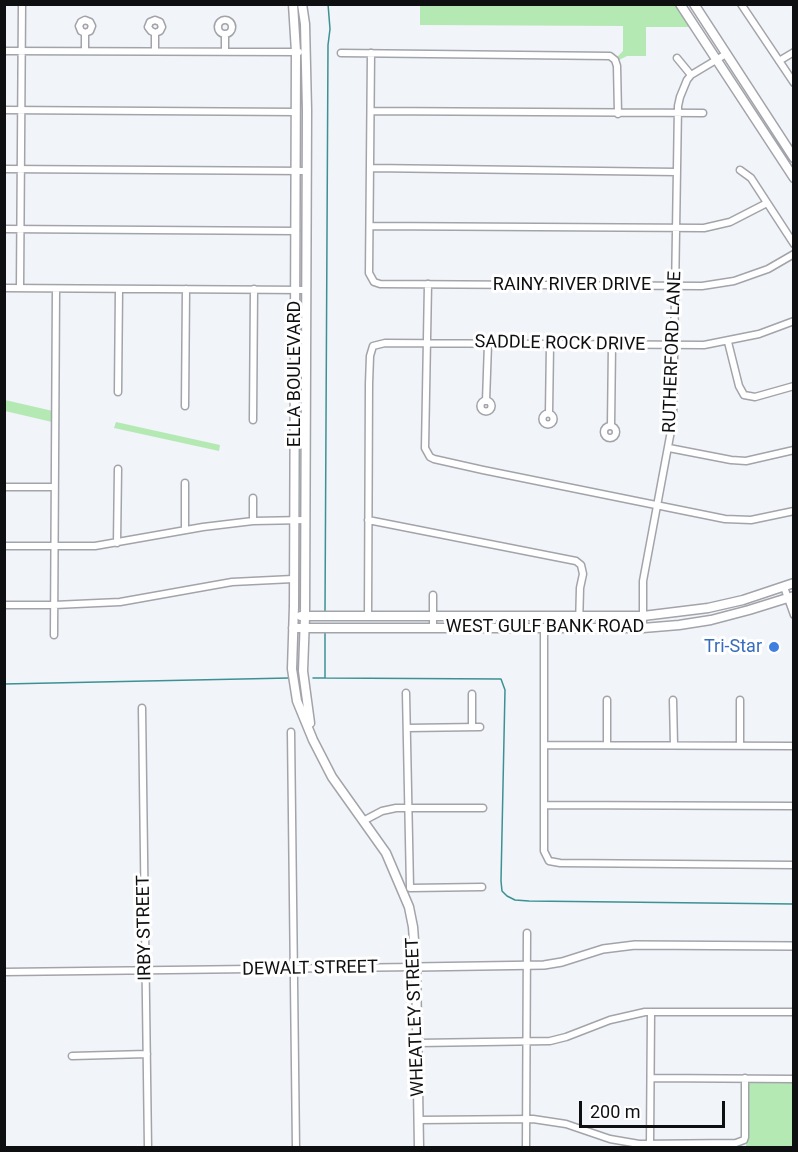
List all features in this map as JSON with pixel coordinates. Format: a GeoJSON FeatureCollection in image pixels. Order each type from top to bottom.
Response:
{"type":"FeatureCollection","features":[{"type":"Feature","properties":{"kind":"main road","name":"ELLA BOULEVARD"},"geometry":{"type":"LineString","coordinates":[[293,4],[301,52],[307,171],[303,671],[313,740]]}},
{"type":"Feature","properties":{"kind":"main road","name":"ELLA BOULEVARD"},"geometry":{"type":"LineString","coordinates":[[302,4],[296,112],[292,669],[297,701],[332,777],[386,853],[405,888]]}},
{"type":"Feature","properties":{"kind":"main road"},"geometry":{"type":"LineString","coordinates":[[680,4],[794,178]]}},
{"type":"Feature","properties":{"kind":"main road"},"geometry":{"type":"LineString","coordinates":[[694,4],[794,158]]}},
{"type":"Feature","properties":{"kind":"main road"},"geometry":{"type":"LineString","coordinates":[[777,154],[787,147]]}},
{"type":"Feature","properties":{"kind":"main road","name":"WEST GULF BANK ROAD"},"geometry":{"type":"LineString","coordinates":[[294,616],[643,616],[708,608],[743,600],[794,583]]}},
{"type":"Feature","properties":{"kind":"main road","name":"WEST GULF BANK ROAD"},"geometry":{"type":"LineString","coordinates":[[293,628],[643,628],[711,620],[791,597]]}},
{"type":"Feature","properties":{"kind":"main road"},"geometry":{"type":"LineString","coordinates":[[708,608],[711,620]]}},
{"type":"Feature","properties":{"kind":"main road","name":"WHEATLEY STREET"},"geometry":{"type":"LineString","coordinates":[[405,888],[413,927],[416,967],[419,1148]]}},
{"type":"Feature","properties":{"kind":"street"},"geometry":{"type":"LineString","coordinates":[[20,288],[22,4]]}},
{"type":"Feature","properties":{"kind":"street"},"geometry":{"type":"LineString","coordinates":[[753,4],[743,7],[794,83]]}},
{"type":"Feature","properties":{"kind":"street"},"geometry":{"type":"LineString","coordinates":[[85,33],[85,51]]}},
{"type":"Feature","properties":{"kind":"street"},"geometry":{"type":"LineString","coordinates":[[155,33],[155,51]]}},
{"type":"Feature","properties":{"kind":"street"},"geometry":{"type":"LineString","coordinates":[[225,34],[225,51]]}},
{"type":"Feature","properties":{"kind":"street"},"geometry":{"type":"LineString","coordinates":[[4,51],[301,52]]}},
{"type":"Feature","properties":{"kind":"street"},"geometry":{"type":"LineString","coordinates":[[779,61],[794,52]]}},
{"type":"Feature","properties":{"kind":"street"},"geometry":{"type":"LineString","coordinates":[[341,53],[605,55],[615,60],[617,66],[618,114]]}},
{"type":"Feature","properties":{"kind":"street"},"geometry":{"type":"LineString","coordinates":[[371,53],[369,226],[704,228],[730,222],[766,203]]}},
{"type":"Feature","properties":{"kind":"street"},"geometry":{"type":"LineString","coordinates":[[677,58],[691,75],[726,54]]}},
{"type":"Feature","properties":{"kind":"street","name":"RUTHERFORD LANE"},"geometry":{"type":"LineString","coordinates":[[643,628],[643,581],[673,420],[678,114],[680,97],[691,75]]}},
{"type":"Feature","properties":{"kind":"street"},"geometry":{"type":"LineString","coordinates":[[4,110],[296,112]]}},
{"type":"Feature","properties":{"kind":"street"},"geometry":{"type":"LineString","coordinates":[[371,111],[704,113]]}},
{"type":"Feature","properties":{"kind":"street"},"geometry":{"type":"LineString","coordinates":[[370,168],[677,172]]}},
{"type":"Feature","properties":{"kind":"street"},"geometry":{"type":"LineString","coordinates":[[4,170],[307,171]]}},
{"type":"Feature","properties":{"kind":"street"},"geometry":{"type":"LineString","coordinates":[[740,170],[751,178],[794,244]]}},
{"type":"Feature","properties":{"kind":"street","name":"RAINY RIVER DRIVE"},"geometry":{"type":"LineString","coordinates":[[369,226],[369,273],[374,282],[380,284],[702,286],[734,281],[768,269],[794,254]]}},
{"type":"Feature","properties":{"kind":"street"},"geometry":{"type":"LineString","coordinates":[[4,229],[296,231]]}},
{"type":"Feature","properties":{"kind":"street"},"geometry":{"type":"LineString","coordinates":[[428,284],[425,448],[434,459],[739,521],[794,512]]}},
{"type":"Feature","properties":{"kind":"street"},"geometry":{"type":"LineString","coordinates":[[4,288],[306,290]]}},
{"type":"Feature","properties":{"kind":"street"},"geometry":{"type":"LineString","coordinates":[[54,635],[56,289]]}},
{"type":"Feature","properties":{"kind":"street"},"geometry":{"type":"LineString","coordinates":[[118,392],[119,289]]}},
{"type":"Feature","properties":{"kind":"street"},"geometry":{"type":"LineString","coordinates":[[185,406],[186,289]]}},
{"type":"Feature","properties":{"kind":"street"},"geometry":{"type":"LineString","coordinates":[[253,420],[254,290]]}},
{"type":"Feature","properties":{"kind":"street","name":"SADDLE ROCK DRIVE"},"geometry":{"type":"LineString","coordinates":[[368,520],[370,358],[371,350],[377,344],[704,345],[728,342],[768,332],[794,321]]}},
{"type":"Feature","properties":{"kind":"street"},"geometry":{"type":"LineString","coordinates":[[728,342],[739,386],[744,395],[755,397],[794,386]]}},
{"type":"Feature","properties":{"kind":"street"},"geometry":{"type":"LineString","coordinates":[[486,401],[488,344]]}},
{"type":"Feature","properties":{"kind":"street"},"geometry":{"type":"LineString","coordinates":[[549,413],[550,345]]}},
{"type":"Feature","properties":{"kind":"street"},"geometry":{"type":"LineString","coordinates":[[610,426],[612,345]]}},
{"type":"Feature","properties":{"kind":"street"},"geometry":{"type":"LineString","coordinates":[[669,448],[746,461],[794,450]]}},
{"type":"Feature","properties":{"kind":"street"},"geometry":{"type":"LineString","coordinates":[[117,543],[118,469]]}},
{"type":"Feature","properties":{"kind":"street"},"geometry":{"type":"LineString","coordinates":[[185,483],[185,530]]}},
{"type":"Feature","properties":{"kind":"street"},"geometry":{"type":"LineString","coordinates":[[4,486],[54,487]]}},
{"type":"Feature","properties":{"kind":"street"},"geometry":{"type":"LineString","coordinates":[[253,498],[253,521]]}},
{"type":"Feature","properties":{"kind":"street"},"geometry":{"type":"LineString","coordinates":[[4,546],[95,546],[253,521],[305,520]]}},
{"type":"Feature","properties":{"kind":"street"},"geometry":{"type":"LineString","coordinates":[[368,616],[368,520],[576,561],[581,565],[583,574],[579,628]]}},
{"type":"Feature","properties":{"kind":"street"},"geometry":{"type":"LineString","coordinates":[[4,605],[54,605],[129,600],[232,582],[293,579]]}},
{"type":"Feature","properties":{"kind":"street"},"geometry":{"type":"LineString","coordinates":[[784,587],[791,597],[794,615]]}},
{"type":"Feature","properties":{"kind":"street"},"geometry":{"type":"LineString","coordinates":[[433,595],[433,628]]}},
{"type":"Feature","properties":{"kind":"street"},"geometry":{"type":"LineString","coordinates":[[544,628],[545,857],[553,863],[794,865]]}},
{"type":"Feature","properties":{"kind":"street","name":"WHEATLEY STREET"},"geometry":{"type":"LineString","coordinates":[[405,888],[409,807],[406,693]]}},
{"type":"Feature","properties":{"kind":"street"},"geometry":{"type":"LineString","coordinates":[[472,694],[472,727]]}},
{"type":"Feature","properties":{"kind":"street"},"geometry":{"type":"LineString","coordinates":[[607,700],[607,745]]}},
{"type":"Feature","properties":{"kind":"street"},"geometry":{"type":"LineString","coordinates":[[673,700],[674,746]]}},
{"type":"Feature","properties":{"kind":"street"},"geometry":{"type":"LineString","coordinates":[[740,700],[740,746]]}},
{"type":"Feature","properties":{"kind":"street","name":"IRBY STREET"},"geometry":{"type":"LineString","coordinates":[[142,708],[148,1148]]}},
{"type":"Feature","properties":{"kind":"street"},"geometry":{"type":"LineString","coordinates":[[407,728],[480,727]]}},
{"type":"Feature","properties":{"kind":"street"},"geometry":{"type":"LineString","coordinates":[[291,732],[296,1148]]}},
{"type":"Feature","properties":{"kind":"street"},"geometry":{"type":"LineString","coordinates":[[545,745],[794,746]]}},
{"type":"Feature","properties":{"kind":"street"},"geometry":{"type":"LineString","coordinates":[[544,805],[794,806]]}},
{"type":"Feature","properties":{"kind":"street"},"geometry":{"type":"LineString","coordinates":[[363,821],[382,811],[409,807],[483,808]]}},
{"type":"Feature","properties":{"kind":"street"},"geometry":{"type":"LineString","coordinates":[[405,888],[482,886]]}},
{"type":"Feature","properties":{"kind":"street"},"geometry":{"type":"LineString","coordinates":[[525,1148],[527,933]]}},
{"type":"Feature","properties":{"kind":"street","name":"DEWALT STREET"},"geometry":{"type":"LineString","coordinates":[[4,972],[527,966],[562,962],[603,949],[635,945],[794,946]]}},
{"type":"Feature","properties":{"kind":"street"},"geometry":{"type":"LineString","coordinates":[[650,1144],[651,1011]]}},
{"type":"Feature","properties":{"kind":"street"},"geometry":{"type":"LineString","coordinates":[[418,1043],[526,1042],[566,1037],[623,1016],[651,1011],[794,1012]]}},
{"type":"Feature","properties":{"kind":"street"},"geometry":{"type":"LineString","coordinates":[[72,1056],[147,1054]]}},
{"type":"Feature","properties":{"kind":"street"},"geometry":{"type":"LineString","coordinates":[[651,1078],[794,1078]]}},
{"type":"Feature","properties":{"kind":"street"},"geometry":{"type":"LineString","coordinates":[[419,1120],[526,1119],[566,1124],[627,1143],[736,1143],[744,1140],[745,1078]]}},
{"type":"Feature","properties":{"kind":"green space"},"geometry":{"type":"Polygon","coordinates":[[[420,5],[675,5],[689,27],[646,27],[646,56],[627,56],[619,60],[617,57],[623,51],[623,26],[420,25],[420,5]]]}},
{"type":"Feature","properties":{"kind":"green space"},"geometry":{"type":"Polygon","coordinates":[[[5,400],[53,411],[52,422],[5,411],[5,400]]]}},
{"type":"Feature","properties":{"kind":"green space"},"geometry":{"type":"Polygon","coordinates":[[[116,422],[220,445],[219,451],[114,428],[116,422]]]}},
{"type":"Feature","properties":{"kind":"green space"},"geometry":{"type":"Polygon","coordinates":[[[747,1082],[793,1082],[793,1147],[746,1148],[747,1082]]]}},
{"type":"Feature","properties":{"kind":"waterway"},"geometry":{"type":"LineString","coordinates":[[325,611],[328,45],[330,29],[328,4]]}},
{"type":"Feature","properties":{"kind":"waterway"},"geometry":{"type":"LineString","coordinates":[[325,631],[325,678],[501,679],[505,690],[501,881],[502,891],[507,896],[515,900],[529,901],[794,904]]}},
{"type":"Feature","properties":{"kind":"waterway"},"geometry":{"type":"LineString","coordinates":[[4,684],[289,678]]}},
{"type":"Feature","properties":{"kind":"waterway"},"geometry":{"type":"LineString","coordinates":[[313,678],[324,678]]}},
{"type":"Feature","properties":{"kind":"place","name":"Tri-Star"},"geometry":{"type":"Point","coordinates":[774,647]}}]}
